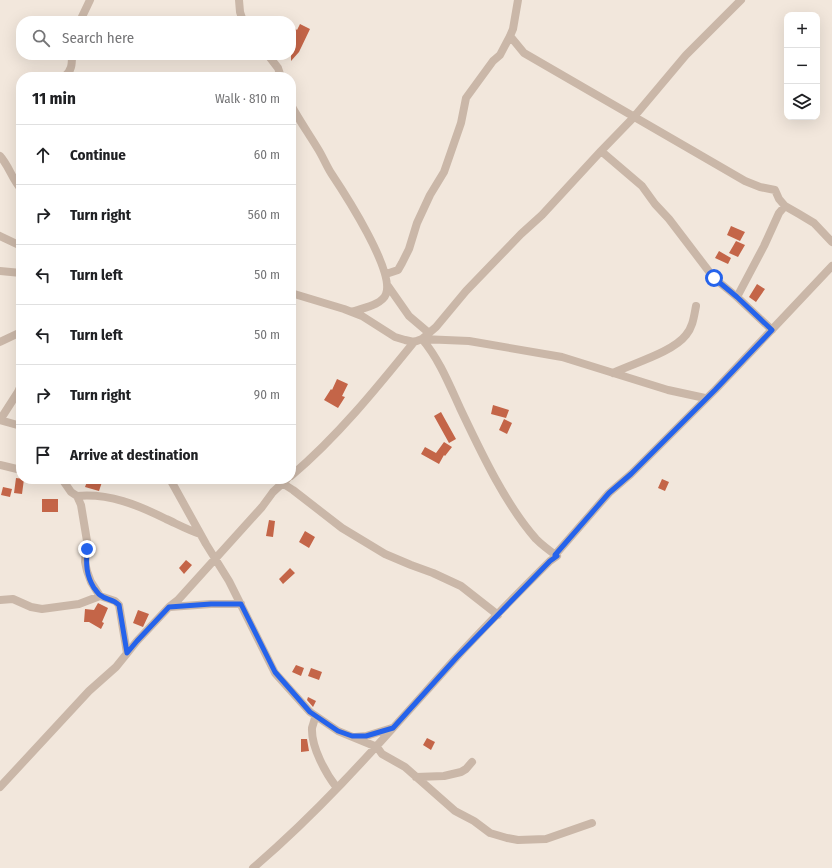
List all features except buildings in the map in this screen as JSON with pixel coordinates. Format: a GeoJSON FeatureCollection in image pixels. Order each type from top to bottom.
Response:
{"type":"FeatureCollection","features":[{"type":"Feature","properties":{"kind":"street"},"geometry":{"type":"LineString","coordinates":[[82,16],[90,0]]}},
{"type":"Feature","properties":{"kind":"street"},"geometry":{"type":"LineString","coordinates":[[239,0],[242,16]]}},
{"type":"Feature","properties":{"kind":"street"},"geometry":{"type":"LineString","coordinates":[[386,274],[398,270],[402,263],[430,195],[444,172],[461,123],[466,98],[479,78],[500,55],[513,29],[518,0]]}},
{"type":"Feature","properties":{"kind":"street"},"geometry":{"type":"LineString","coordinates":[[296,472],[311,459],[336,433],[418,340],[429,333],[521,234],[542,215],[633,118],[686,55],[741,0]]}},
{"type":"Feature","properties":{"kind":"street"},"geometry":{"type":"LineString","coordinates":[[510,36],[524,53],[633,118],[749,183],[760,188],[774,190],[785,206],[814,223],[832,242]]}},
{"type":"Feature","properties":{"kind":"street"},"geometry":{"type":"LineString","coordinates":[[70,72],[72,60]]}},
{"type":"Feature","properties":{"kind":"street"},"geometry":{"type":"LineString","coordinates":[[272,60],[279,72]]}},
{"type":"Feature","properties":{"kind":"street"},"geometry":{"type":"LineString","coordinates":[[296,113],[348,198],[375,248],[386,274],[388,286],[384,298],[378,302],[352,312]]}},
{"type":"Feature","properties":{"kind":"street"},"geometry":{"type":"LineString","coordinates":[[601,151],[642,186],[714,278],[737,297],[772,330]]}},
{"type":"Feature","properties":{"kind":"street"},"geometry":{"type":"LineString","coordinates":[[0,156],[6,163],[16,182]]}},
{"type":"Feature","properties":{"kind":"street"},"geometry":{"type":"LineString","coordinates":[[737,297],[764,246],[779,213],[785,206]]}},
{"type":"Feature","properties":{"kind":"street"},"geometry":{"type":"LineString","coordinates":[[0,236],[16,244]]}},
{"type":"Feature","properties":{"kind":"street"},"geometry":{"type":"LineString","coordinates":[[253,868],[278,847],[377,747],[457,657],[550,561],[557,556],[555,555],[609,493],[631,474],[705,398],[715,390],[832,266]]}},
{"type":"Feature","properties":{"kind":"street"},"geometry":{"type":"LineString","coordinates":[[0,271],[16,273]]}},
{"type":"Feature","properties":{"kind":"street"},"geometry":{"type":"LineString","coordinates":[[388,286],[409,316],[429,333]]}},
{"type":"Feature","properties":{"kind":"street"},"geometry":{"type":"LineString","coordinates":[[296,295],[362,316],[395,337],[418,340],[469,341],[562,358],[668,390],[705,398]]}},
{"type":"Feature","properties":{"kind":"street"},"geometry":{"type":"LineString","coordinates":[[613,373],[629,365],[664,352],[686,336],[692,326],[696,306]]}},
{"type":"Feature","properties":{"kind":"street"},"geometry":{"type":"LineString","coordinates":[[0,342],[16,334]]}},
{"type":"Feature","properties":{"kind":"street"},"geometry":{"type":"LineString","coordinates":[[418,340],[433,352],[494,475],[525,526],[537,540],[557,556]]}},
{"type":"Feature","properties":{"kind":"street"},"geometry":{"type":"LineString","coordinates":[[16,395],[0,420],[16,425]]}},
{"type":"Feature","properties":{"kind":"street"},"geometry":{"type":"LineString","coordinates":[[0,465],[16,469]]}},
{"type":"Feature","properties":{"kind":"street"},"geometry":{"type":"LineString","coordinates":[[65,484],[71,492],[77,496],[81,505],[86,541],[87,571],[90,582],[100,596],[114,601],[119,605],[127,653]]}},
{"type":"Feature","properties":{"kind":"street"},"geometry":{"type":"LineString","coordinates":[[173,484],[241,604],[275,672],[310,712],[338,731],[377,747],[382,754],[401,764],[455,811],[490,832],[518,840],[546,839],[592,823]]}},
{"type":"Feature","properties":{"kind":"street"},"geometry":{"type":"LineString","coordinates":[[0,787],[90,691],[116,667],[137,641],[169,607],[178,600],[282,484]]}},
{"type":"Feature","properties":{"kind":"street"},"geometry":{"type":"LineString","coordinates":[[288,484],[293,490],[342,528],[385,554],[461,586],[498,615]]}},
{"type":"Feature","properties":{"kind":"street"},"geometry":{"type":"LineString","coordinates":[[77,496],[88,495],[116,498],[136,505],[200,534]]}},
{"type":"Feature","properties":{"kind":"street"},"geometry":{"type":"LineString","coordinates":[[0,600],[13,599],[31,607],[42,609],[78,604],[100,596]]}},
{"type":"Feature","properties":{"kind":"street"},"geometry":{"type":"LineString","coordinates":[[169,607],[211,604],[241,604]]}},
{"type":"Feature","properties":{"kind":"street"},"geometry":{"type":"LineString","coordinates":[[316,716],[312,728],[316,750],[328,776],[337,788]]}},
{"type":"Feature","properties":{"kind":"street"},"geometry":{"type":"LineString","coordinates":[[352,736],[366,736],[393,728]]}},
{"type":"Feature","properties":{"kind":"street"},"geometry":{"type":"LineString","coordinates":[[416,777],[444,776],[461,772],[472,762]]}},
{"type":"Feature","properties":{"kind":"route"},"geometry":{"type":"LineString","coordinates":[[87,549],[86,562],[90,582],[100,596],[114,601],[119,605],[122,629],[126,638],[127,653],[169,607],[211,604],[241,604],[275,672],[310,712],[338,731],[357,737],[366,736],[393,728],[457,657],[550,561],[557,556],[555,555],[609,493],[631,474],[705,398],[715,390],[772,330],[737,297],[714,278]]}}]}
